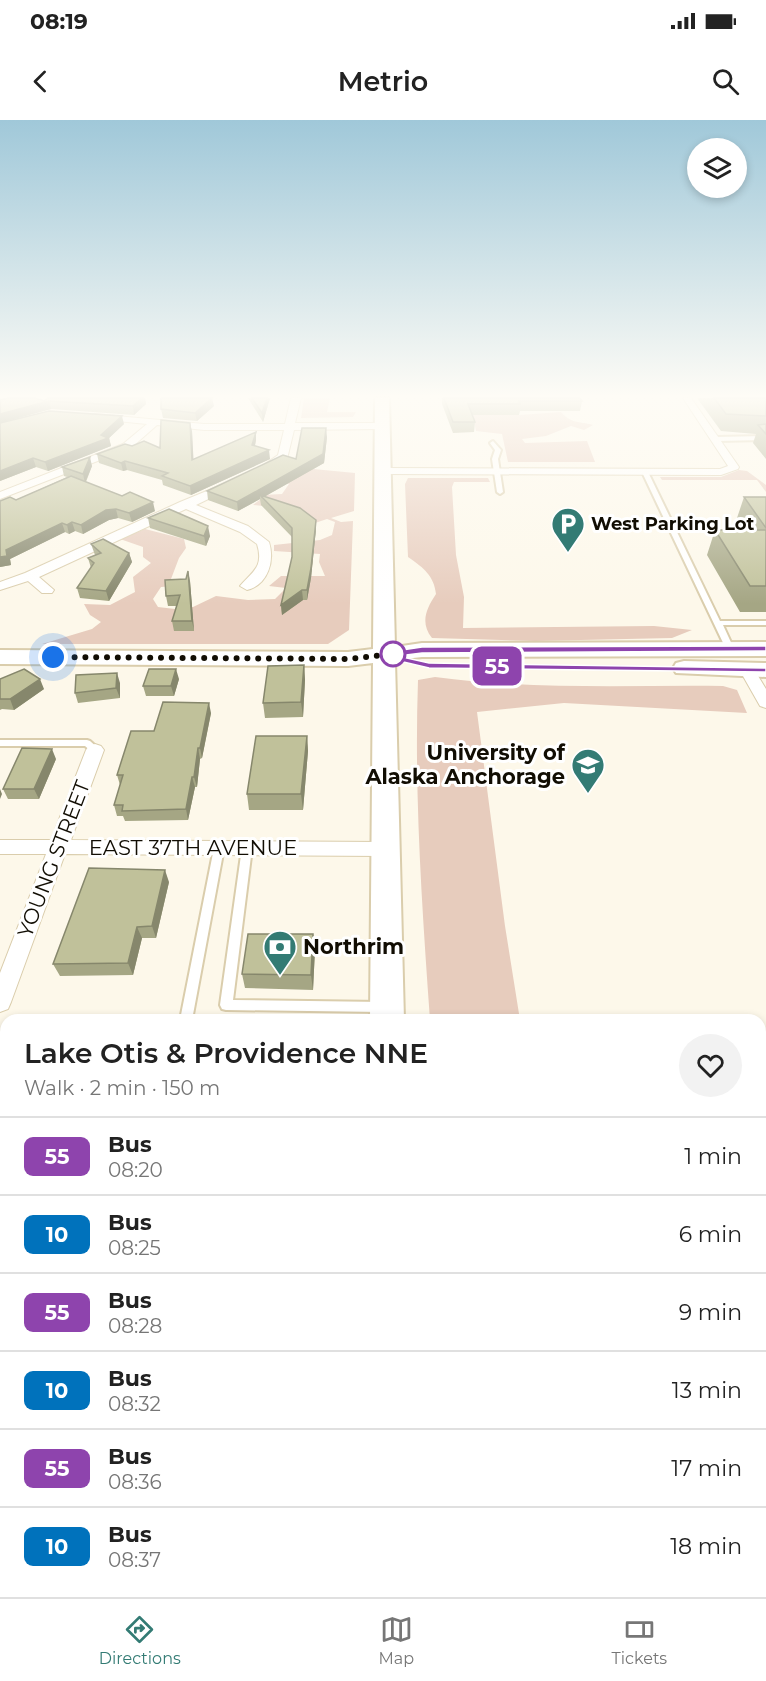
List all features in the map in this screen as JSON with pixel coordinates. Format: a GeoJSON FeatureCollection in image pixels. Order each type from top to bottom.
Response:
{"type":"FeatureCollection","features":[{"type":"Feature","properties":{"kind":"main road"},"geometry":{"type":"LineString","coordinates":[[383,467],[382,656],[387,1014]]}},
{"type":"Feature","properties":{"kind":"main road"},"geometry":{"type":"LineString","coordinates":[[0,657],[348,659],[422,650],[766,649]]}},
{"type":"Feature","properties":{"kind":"main road"},"geometry":{"type":"LineString","coordinates":[[757,670],[747,662],[755,656],[766,655]]}},
{"type":"Feature","properties":{"kind":"main road"},"geometry":{"type":"LineString","coordinates":[[382,656],[429,665],[757,670]]}},
{"type":"Feature","properties":{"kind":"street"},"geometry":{"type":"LineString","coordinates":[[0,496],[73,467]]}},
{"type":"Feature","properties":{"kind":"street"},"geometry":{"type":"LineString","coordinates":[[0,586],[30,576],[264,467]]}},
{"type":"Feature","properties":{"kind":"street"},"geometry":{"type":"LineString","coordinates":[[383,471],[721,472],[734,467]]}},
{"type":"Feature","properties":{"kind":"street"},"geometry":{"type":"LineString","coordinates":[[184,504],[244,529],[263,542],[267,558],[264,567],[260,576],[247,586]]}},
{"type":"Feature","properties":{"kind":"street"},"geometry":{"type":"LineString","coordinates":[[30,576],[47,590]]}},
{"type":"Feature","properties":{"kind":"street"},"geometry":{"type":"LineString","coordinates":[[757,670],[766,703]]}},
{"type":"Feature","properties":{"kind":"street","name":"YOUNG STREET"},"geometry":{"type":"LineString","coordinates":[[0,1002],[95,750]]}},
{"type":"Feature","properties":{"kind":"street","name":"EAST 37TH AVENUE"},"geometry":{"type":"LineString","coordinates":[[0,847],[386,849]]}},
{"type":"Feature","properties":{"kind":"lane"},"geometry":{"type":"LineString","coordinates":[[496,467],[500,492]]}},
{"type":"Feature","properties":{"kind":"lane"},"geometry":{"type":"LineString","coordinates":[[645,472],[730,649]]}},
{"type":"Feature","properties":{"kind":"lane"},"geometry":{"type":"LineString","coordinates":[[717,623],[766,623]]}},
{"type":"Feature","properties":{"kind":"lane"},"geometry":{"type":"LineString","coordinates":[[0,743],[87,743],[95,750]]}},
{"type":"Feature","properties":{"kind":"lane"},"geometry":{"type":"LineString","coordinates":[[187,1014],[219,848]]}},
{"type":"Feature","properties":{"kind":"lane"},"geometry":{"type":"LineString","coordinates":[[247,848],[226,1005],[387,1014]]}},
{"type":"Feature","properties":{"kind":"shaded area"},"geometry":{"type":"Polygon","coordinates":[[[280,467],[355,473],[354,511],[331,518],[341,522],[353,521],[349,630],[328,644],[42,644],[92,629],[101,622],[90,615],[84,604],[110,605],[135,592],[133,577],[151,563],[143,557],[143,547],[120,539],[145,529],[184,539],[186,548],[179,558],[171,579],[189,585],[161,587],[153,599],[158,607],[175,609],[193,607],[216,596],[248,600],[275,599],[286,588],[269,586],[281,576],[325,576],[319,562],[320,554],[274,551],[274,545],[320,540],[332,535],[335,522],[327,519],[306,526],[272,507],[253,505],[262,498],[212,501],[203,498],[282,494],[289,484],[258,476],[280,467]]]}},
{"type":"Feature","properties":{"kind":"shaded area"},"geometry":{"type":"Polygon","coordinates":[[[739,470],[747,471],[766,485],[766,492],[757,480],[662,480],[660,477],[721,477],[739,470]]]}},
{"type":"Feature","properties":{"kind":"shaded area"},"geometry":{"type":"Polygon","coordinates":[[[408,478],[488,478],[490,482],[454,482],[452,487],[456,555],[464,597],[463,628],[654,626],[692,630],[672,638],[535,641],[432,638],[425,621],[429,605],[436,594],[435,588],[427,573],[408,557],[405,484],[408,478]]]}},
{"type":"Feature","properties":{"kind":"shaded area"},"geometry":{"type":"Polygon","coordinates":[[[435,677],[507,684],[723,686],[737,690],[747,713],[564,703],[477,712],[519,1014],[430,1014],[417,765],[418,680],[435,677]]]}},
{"type":"Feature","properties":{"kind":"building"},"geometry":{"type":"Polygon","coordinates":[[[62,467],[86,467],[83,474],[62,467]]]}},
{"type":"Feature","properties":{"kind":"building"},"geometry":{"type":"Polygon","coordinates":[[[146,467],[232,467],[190,486],[162,476],[168,473],[146,467]]]}},
{"type":"Feature","properties":{"kind":"building"},"geometry":{"type":"Polygon","coordinates":[[[258,467],[300,467],[237,502],[207,491],[258,467]]]}},
{"type":"Feature","properties":{"kind":"building"},"geometry":{"type":"Polygon","coordinates":[[[71,476],[122,496],[130,492],[153,502],[129,513],[116,509],[106,510],[81,525],[72,522],[67,525],[62,523],[6,550],[7,556],[0,557],[0,501],[10,497],[16,500],[71,476]]]}},
{"type":"Feature","properties":{"kind":"building"},"geometry":{"type":"Polygon","coordinates":[[[260,495],[300,508],[316,520],[307,590],[302,590],[281,605],[292,557],[292,528],[260,495]]]}},
{"type":"Feature","properties":{"kind":"building"},"geometry":{"type":"Polygon","coordinates":[[[744,497],[766,497],[766,528],[744,497]]]}},
{"type":"Feature","properties":{"kind":"building"},"geometry":{"type":"Polygon","coordinates":[[[169,509],[208,526],[204,536],[148,518],[169,509]]]}},
{"type":"Feature","properties":{"kind":"building"},"geometry":{"type":"Polygon","coordinates":[[[715,530],[766,530],[766,586],[750,586],[715,530]]]}},
{"type":"Feature","properties":{"kind":"building"},"geometry":{"type":"Polygon","coordinates":[[[103,539],[129,553],[106,591],[77,588],[94,563],[88,558],[101,553],[91,544],[103,539]]]}},
{"type":"Feature","properties":{"kind":"building"},"geometry":{"type":"Polygon","coordinates":[[[188,571],[192,621],[172,621],[180,595],[166,596],[165,580],[186,579],[188,571]]]}},
{"type":"Feature","properties":{"kind":"building"},"geometry":{"type":"Polygon","coordinates":[[[304,665],[301,702],[263,703],[268,666],[304,665]]]}},
{"type":"Feature","properties":{"kind":"building"},"geometry":{"type":"Polygon","coordinates":[[[24,669],[40,679],[10,699],[0,699],[0,679],[24,669]]]}},
{"type":"Feature","properties":{"kind":"building"},"geometry":{"type":"Polygon","coordinates":[[[149,669],[176,669],[171,686],[143,686],[149,669]]]}},
{"type":"Feature","properties":{"kind":"building"},"geometry":{"type":"Polygon","coordinates":[[[117,673],[116,688],[75,693],[76,675],[117,673]]]}},
{"type":"Feature","properties":{"kind":"building"},"geometry":{"type":"Polygon","coordinates":[[[163,702],[209,703],[186,809],[122,811],[123,805],[114,805],[123,775],[117,775],[131,731],[154,731],[163,702]]]}},
{"type":"Feature","properties":{"kind":"building"},"geometry":{"type":"Polygon","coordinates":[[[256,736],[307,736],[301,794],[247,794],[256,736]]]}},
{"type":"Feature","properties":{"kind":"building"},"geometry":{"type":"Polygon","coordinates":[[[22,748],[52,749],[34,789],[3,789],[22,748]]]}},
{"type":"Feature","properties":{"kind":"building"},"geometry":{"type":"Polygon","coordinates":[[[89,868],[165,870],[152,926],[137,927],[128,963],[53,964],[89,868]]]}},
{"type":"Feature","properties":{"kind":"building"},"geometry":{"type":"Polygon","coordinates":[[[248,934],[313,934],[311,975],[242,974],[248,934]]]}},
{"type":"Feature","properties":{"kind":"bus line","name":"55"},"geometry":{"type":"LineString","coordinates":[[766,649],[422,650],[382,656],[429,665],[766,670]]}},
{"type":"Feature","properties":{"kind":"place","name":"West Parking Lot"},"geometry":{"type":"Point","coordinates":[568,553]}},
{"type":"Feature","properties":{"kind":"place","name":"University of Alaska Anchorage"},"geometry":{"type":"Point","coordinates":[588,794]}},
{"type":"Feature","properties":{"kind":"place","name":"Northrim"},"geometry":{"type":"Point","coordinates":[280,976]}},
{"type":"Feature","properties":{"kind":"route"},"geometry":{"type":"LineString","coordinates":[[53,657],[348,659],[382,656],[402,653],[393,654]]}}]}
